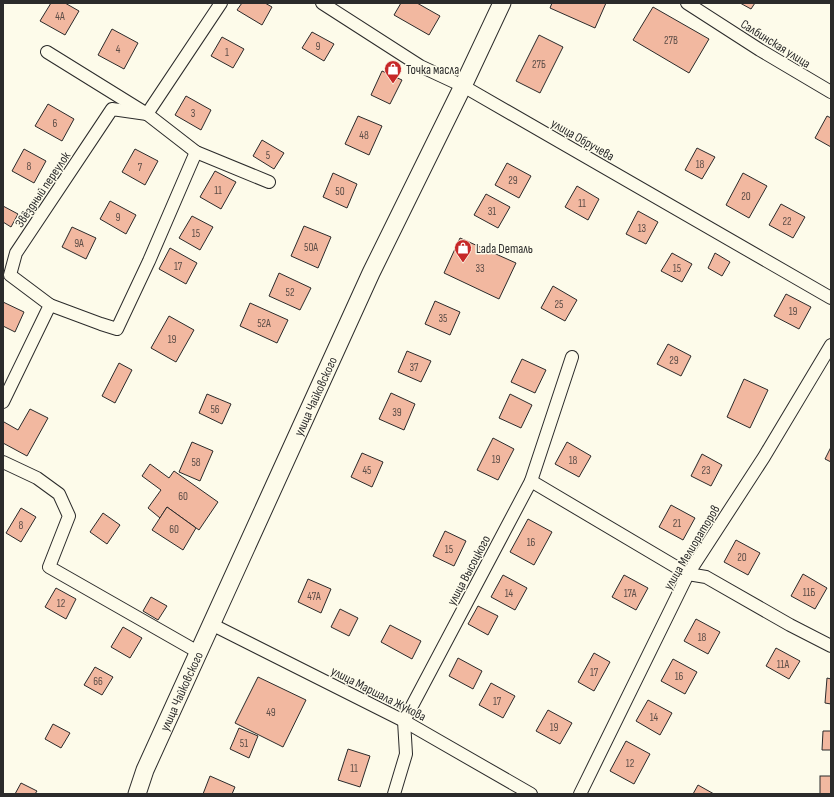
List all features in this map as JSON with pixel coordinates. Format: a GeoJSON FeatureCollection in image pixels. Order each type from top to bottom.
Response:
{"type":"FeatureCollection","features":[{"type":"Feature","properties":{"kind":"main road","name":"улица Чайковского"},"geometry":{"type":"LineString","coordinates":[[137,794],[145,770],[371,273],[502,3]]}},
{"type":"Feature","properties":{"kind":"street"},"geometry":{"type":"LineString","coordinates":[[147,114],[221,3]]}},
{"type":"Feature","properties":{"kind":"street","name":"улица Обручева"},"geometry":{"type":"LineString","coordinates":[[322,3],[420,66],[463,86],[831,298]]}},
{"type":"Feature","properties":{"kind":"street","name":"Салбинская улица"},"geometry":{"type":"LineString","coordinates":[[687,3],[760,50],[831,92]]}},
{"type":"Feature","properties":{"kind":"street","name":"Звёздный переулок"},"geometry":{"type":"LineString","coordinates":[[47,52],[147,114],[196,152],[269,182]]}},
{"type":"Feature","properties":{"kind":"street","name":"Звёздный переулок"},"geometry":{"type":"LineString","coordinates":[[147,114],[112,109],[16,253],[10,275],[50,305],[117,329],[149,261],[196,152]]}},
{"type":"Feature","properties":{"kind":"street"},"geometry":{"type":"LineString","coordinates":[[3,402],[50,305]]}},
{"type":"Feature","properties":{"kind":"street","name":"улица Мелиораторов"},"geometry":{"type":"LineString","coordinates":[[580,794],[688,574],[764,457],[831,345]]}},
{"type":"Feature","properties":{"kind":"street","name":"улица Высоцкого"},"geometry":{"type":"LineString","coordinates":[[404,720],[531,481],[572,357]]}},
{"type":"Feature","properties":{"kind":"street"},"geometry":{"type":"LineString","coordinates":[[3,462],[37,478],[59,494],[69,516],[49,567],[198,652]]}},
{"type":"Feature","properties":{"kind":"street"},"geometry":{"type":"LineString","coordinates":[[531,481],[688,574],[706,577],[790,625],[831,646]]}},
{"type":"Feature","properties":{"kind":"street","name":"улица Маршала Жукова"},"geometry":{"type":"LineString","coordinates":[[211,624],[404,720],[531,794]]}},
{"type":"Feature","properties":{"kind":"street"},"geometry":{"type":"LineString","coordinates":[[394,794],[406,754],[404,720]]}},
{"type":"Feature","properties":{"kind":"building"},"geometry":{"type":"Polygon","coordinates":[[[51,3],[65,3],[79,11],[65,35],[40,21],[51,3]]]}},
{"type":"Feature","properties":{"kind":"building"},"geometry":{"type":"Polygon","coordinates":[[[242,3],[265,3],[272,7],[262,25],[237,10],[242,3]]]}},
{"type":"Feature","properties":{"kind":"building"},"geometry":{"type":"Polygon","coordinates":[[[401,3],[417,3],[440,16],[429,35],[394,15],[401,3]]]}},
{"type":"Feature","properties":{"kind":"building"},"geometry":{"type":"Polygon","coordinates":[[[552,3],[606,3],[595,28],[550,8],[552,3]]]}},
{"type":"Feature","properties":{"kind":"building"},"geometry":{"type":"Polygon","coordinates":[[[740,3],[755,3],[751,9],[740,3]]]}},
{"type":"Feature","properties":{"kind":"building"},"geometry":{"type":"Polygon","coordinates":[[[653,7],[709,39],[689,73],[633,40],[653,7]]]}},
{"type":"Feature","properties":{"kind":"building"},"geometry":{"type":"Polygon","coordinates":[[[112,29],[138,43],[124,69],[98,55],[112,29]]]}},
{"type":"Feature","properties":{"kind":"building"},"geometry":{"type":"Polygon","coordinates":[[[312,32],[334,44],[324,61],[302,48],[312,32]]]}},
{"type":"Feature","properties":{"kind":"building"},"geometry":{"type":"Polygon","coordinates":[[[539,35],[563,47],[540,93],[516,81],[539,35]]]}},
{"type":"Feature","properties":{"kind":"building"},"geometry":{"type":"Polygon","coordinates":[[[222,37],[244,49],[233,68],[211,56],[222,37]]]}},
{"type":"Feature","properties":{"kind":"building"},"geometry":{"type":"Polygon","coordinates":[[[382,71],[402,80],[390,104],[371,95],[382,71]]]}},
{"type":"Feature","properties":{"kind":"building"},"geometry":{"type":"Polygon","coordinates":[[[186,96],[211,110],[201,130],[175,115],[186,96]]]}},
{"type":"Feature","properties":{"kind":"building"},"geometry":{"type":"Polygon","coordinates":[[[48,104],[74,119],[62,141],[35,126],[48,104]]]}},
{"type":"Feature","properties":{"kind":"building"},"geometry":{"type":"Polygon","coordinates":[[[358,116],[382,126],[369,155],[345,144],[358,116]]]}},
{"type":"Feature","properties":{"kind":"building"},"geometry":{"type":"Polygon","coordinates":[[[827,116],[831,118],[831,147],[815,138],[827,116]]]}},
{"type":"Feature","properties":{"kind":"building"},"geometry":{"type":"Polygon","coordinates":[[[262,140],[284,153],[274,169],[253,156],[262,140]]]}},
{"type":"Feature","properties":{"kind":"building"},"geometry":{"type":"Polygon","coordinates":[[[697,148],[715,157],[702,179],[685,170],[697,148]]]}},
{"type":"Feature","properties":{"kind":"building"},"geometry":{"type":"Polygon","coordinates":[[[24,149],[46,161],[34,183],[12,171],[24,149]]]}},
{"type":"Feature","properties":{"kind":"building"},"geometry":{"type":"Polygon","coordinates":[[[135,149],[158,161],[145,185],[122,172],[135,149]]]}},
{"type":"Feature","properties":{"kind":"building"},"geometry":{"type":"Polygon","coordinates":[[[507,163],[531,176],[519,198],[495,185],[507,163]]]}},
{"type":"Feature","properties":{"kind":"building"},"geometry":{"type":"Polygon","coordinates":[[[215,171],[236,182],[221,209],[200,197],[215,171]]]}},
{"type":"Feature","properties":{"kind":"building"},"geometry":{"type":"Polygon","coordinates":[[[333,173],[357,184],[347,208],[323,197],[333,173]]]}},
{"type":"Feature","properties":{"kind":"building"},"geometry":{"type":"Polygon","coordinates":[[[743,173],[767,186],[749,218],[726,205],[743,173]]]}},
{"type":"Feature","properties":{"kind":"building"},"geometry":{"type":"Polygon","coordinates":[[[577,186],[599,199],[588,220],[565,207],[577,186]]]}},
{"type":"Feature","properties":{"kind":"building"},"geometry":{"type":"Polygon","coordinates":[[[486,194],[510,207],[498,228],[474,215],[486,194]]]}},
{"type":"Feature","properties":{"kind":"building"},"geometry":{"type":"Polygon","coordinates":[[[110,201],[136,215],[126,234],[100,219],[110,201]]]}},
{"type":"Feature","properties":{"kind":"building"},"geometry":{"type":"Polygon","coordinates":[[[781,204],[805,217],[793,238],[769,225],[781,204]]]}},
{"type":"Feature","properties":{"kind":"building"},"geometry":{"type":"Polygon","coordinates":[[[3,206],[18,214],[11,227],[3,222],[3,206]]]}},
{"type":"Feature","properties":{"kind":"building"},"geometry":{"type":"Polygon","coordinates":[[[638,211],[658,222],[646,244],[626,234],[638,211]]]}},
{"type":"Feature","properties":{"kind":"building"},"geometry":{"type":"Polygon","coordinates":[[[192,216],[213,227],[200,250],[179,238],[192,216]]]}},
{"type":"Feature","properties":{"kind":"building"},"geometry":{"type":"Polygon","coordinates":[[[304,226],[331,237],[318,268],[291,256],[304,226]]]}},
{"type":"Feature","properties":{"kind":"building"},"geometry":{"type":"Polygon","coordinates":[[[72,227],[96,238],[86,259],[62,247],[72,227]]]}},
{"type":"Feature","properties":{"kind":"building"},"geometry":{"type":"Polygon","coordinates":[[[460,238],[516,263],[499,299],[444,273],[460,238]]]}},
{"type":"Feature","properties":{"kind":"building"},"geometry":{"type":"Polygon","coordinates":[[[170,248],[197,263],[186,284],[159,269],[170,248]]]}},
{"type":"Feature","properties":{"kind":"building"},"geometry":{"type":"Polygon","coordinates":[[[672,253],[692,264],[682,282],[661,271],[672,253]]]}},
{"type":"Feature","properties":{"kind":"building"},"geometry":{"type":"Polygon","coordinates":[[[715,253],[730,262],[722,276],[708,268],[715,253]]]}},
{"type":"Feature","properties":{"kind":"building"},"geometry":{"type":"Polygon","coordinates":[[[279,273],[311,288],[300,310],[269,296],[279,273]]]}},
{"type":"Feature","properties":{"kind":"building"},"geometry":{"type":"Polygon","coordinates":[[[553,286],[577,300],[565,321],[541,308],[553,286]]]}},
{"type":"Feature","properties":{"kind":"building"},"geometry":{"type":"Polygon","coordinates":[[[786,294],[811,307],[799,329],[774,316],[786,294]]]}},
{"type":"Feature","properties":{"kind":"building"},"geometry":{"type":"Polygon","coordinates":[[[435,301],[460,312],[450,335],[425,324],[435,301]]]}},
{"type":"Feature","properties":{"kind":"building"},"geometry":{"type":"Polygon","coordinates":[[[3,302],[24,312],[15,332],[3,326],[3,302]]]}},
{"type":"Feature","properties":{"kind":"building"},"geometry":{"type":"Polygon","coordinates":[[[250,303],[288,320],[277,343],[240,326],[250,303]]]}},
{"type":"Feature","properties":{"kind":"building"},"geometry":{"type":"Polygon","coordinates":[[[169,316],[194,330],[176,362],[151,348],[169,316]]]}},
{"type":"Feature","properties":{"kind":"building"},"geometry":{"type":"Polygon","coordinates":[[[668,344],[691,356],[681,376],[657,364],[668,344]]]}},
{"type":"Feature","properties":{"kind":"building"},"geometry":{"type":"Polygon","coordinates":[[[407,351],[431,361],[421,382],[398,372],[407,351]]]}},
{"type":"Feature","properties":{"kind":"building"},"geometry":{"type":"Polygon","coordinates":[[[522,359],[546,370],[535,393],[511,382],[522,359]]]}},
{"type":"Feature","properties":{"kind":"building"},"geometry":{"type":"Polygon","coordinates":[[[119,363],[132,370],[115,403],[102,396],[119,363]]]}},
{"type":"Feature","properties":{"kind":"building"},"geometry":{"type":"Polygon","coordinates":[[[744,379],[768,390],[750,428],[727,417],[744,379]]]}},
{"type":"Feature","properties":{"kind":"building"},"geometry":{"type":"Polygon","coordinates":[[[391,393],[415,404],[404,430],[379,419],[391,393]]]}},
{"type":"Feature","properties":{"kind":"building"},"geometry":{"type":"Polygon","coordinates":[[[207,394],[231,404],[222,424],[199,413],[207,394]]]}},
{"type":"Feature","properties":{"kind":"building"},"geometry":{"type":"Polygon","coordinates":[[[510,394],[532,405],[521,428],[499,418],[510,394]]]}},
{"type":"Feature","properties":{"kind":"building"},"geometry":{"type":"Polygon","coordinates":[[[30,409],[48,418],[27,456],[3,443],[3,423],[4,422],[18,430],[30,409]]]}},
{"type":"Feature","properties":{"kind":"building"},"geometry":{"type":"Polygon","coordinates":[[[493,438],[514,449],[498,480],[477,470],[493,438]]]}},
{"type":"Feature","properties":{"kind":"building"},"geometry":{"type":"Polygon","coordinates":[[[192,442],[213,451],[200,481],[179,472],[192,442]]]}},
{"type":"Feature","properties":{"kind":"building"},"geometry":{"type":"Polygon","coordinates":[[[567,442],[591,456],[579,477],[555,464],[567,442]]]}},
{"type":"Feature","properties":{"kind":"building"},"geometry":{"type":"Polygon","coordinates":[[[831,447],[831,462],[825,459],[831,447]]]}},
{"type":"Feature","properties":{"kind":"building"},"geometry":{"type":"Polygon","coordinates":[[[362,453],[383,462],[372,487],[351,477],[362,453]]]}},
{"type":"Feature","properties":{"kind":"building"},"geometry":{"type":"Polygon","coordinates":[[[702,454],[722,465],[711,486],[691,476],[702,454]]]}},
{"type":"Feature","properties":{"kind":"building"},"geometry":{"type":"Polygon","coordinates":[[[150,464],[169,478],[174,471],[218,502],[199,530],[167,507],[160,518],[148,508],[161,490],[142,476],[150,464]]]}},
{"type":"Feature","properties":{"kind":"building"},"geometry":{"type":"Polygon","coordinates":[[[671,505],[695,518],[683,540],[659,527],[671,505]]]}},
{"type":"Feature","properties":{"kind":"building"},"geometry":{"type":"Polygon","coordinates":[[[167,507],[196,528],[183,550],[152,530],[167,507]]]}},
{"type":"Feature","properties":{"kind":"building"},"geometry":{"type":"Polygon","coordinates":[[[21,508],[36,517],[21,542],[6,533],[21,508]]]}},
{"type":"Feature","properties":{"kind":"building"},"geometry":{"type":"Polygon","coordinates":[[[103,513],[120,525],[107,544],[90,532],[103,513]]]}},
{"type":"Feature","properties":{"kind":"building"},"geometry":{"type":"Polygon","coordinates":[[[528,519],[552,532],[534,565],[510,552],[528,519]]]}},
{"type":"Feature","properties":{"kind":"building"},"geometry":{"type":"Polygon","coordinates":[[[445,531],[466,541],[454,566],[433,556],[445,531]]]}},
{"type":"Feature","properties":{"kind":"building"},"geometry":{"type":"Polygon","coordinates":[[[736,540],[760,553],[748,575],[724,562],[736,540]]]}},
{"type":"Feature","properties":{"kind":"building"},"geometry":{"type":"Polygon","coordinates":[[[803,574],[827,588],[815,609],[791,596],[803,574]]]}},
{"type":"Feature","properties":{"kind":"building"},"geometry":{"type":"Polygon","coordinates":[[[503,575],[527,588],[515,610],[491,597],[503,575]]]}},
{"type":"Feature","properties":{"kind":"building"},"geometry":{"type":"Polygon","coordinates":[[[624,575],[648,588],[636,610],[612,597],[624,575]]]}},
{"type":"Feature","properties":{"kind":"building"},"geometry":{"type":"Polygon","coordinates":[[[308,579],[331,589],[321,613],[298,602],[308,579]]]}},
{"type":"Feature","properties":{"kind":"building"},"geometry":{"type":"Polygon","coordinates":[[[56,588],[76,599],[66,619],[45,607],[56,588]]]}},
{"type":"Feature","properties":{"kind":"building"},"geometry":{"type":"Polygon","coordinates":[[[151,597],[167,606],[158,620],[143,611],[151,597]]]}},
{"type":"Feature","properties":{"kind":"building"},"geometry":{"type":"Polygon","coordinates":[[[478,606],[498,616],[488,635],[468,624],[478,606]]]}},
{"type":"Feature","properties":{"kind":"building"},"geometry":{"type":"Polygon","coordinates":[[[340,609],[358,618],[349,636],[331,627],[340,609]]]}},
{"type":"Feature","properties":{"kind":"building"},"geometry":{"type":"Polygon","coordinates":[[[696,619],[720,632],[708,654],[684,641],[696,619]]]}},
{"type":"Feature","properties":{"kind":"building"},"geometry":{"type":"Polygon","coordinates":[[[390,625],[421,641],[412,659],[381,642],[390,625]]]}},
{"type":"Feature","properties":{"kind":"building"},"geometry":{"type":"Polygon","coordinates":[[[123,627],[142,638],[130,658],[111,647],[123,627]]]}},
{"type":"Feature","properties":{"kind":"building"},"geometry":{"type":"Polygon","coordinates":[[[776,648],[800,661],[789,679],[766,666],[776,648]]]}},
{"type":"Feature","properties":{"kind":"building"},"geometry":{"type":"Polygon","coordinates":[[[594,653],[610,662],[594,691],[578,682],[594,653]]]}},
{"type":"Feature","properties":{"kind":"building"},"geometry":{"type":"Polygon","coordinates":[[[458,658],[482,671],[473,689],[449,676],[458,658]]]}},
{"type":"Feature","properties":{"kind":"building"},"geometry":{"type":"Polygon","coordinates":[[[673,659],[697,672],[685,694],[661,681],[673,659]]]}},
{"type":"Feature","properties":{"kind":"building"},"geometry":{"type":"Polygon","coordinates":[[[95,667],[113,677],[102,695],[84,685],[95,667]]]}},
{"type":"Feature","properties":{"kind":"building"},"geometry":{"type":"Polygon","coordinates":[[[258,677],[306,700],[283,747],[235,723],[258,677]]]}},
{"type":"Feature","properties":{"kind":"building"},"geometry":{"type":"Polygon","coordinates":[[[827,678],[831,679],[831,704],[825,703],[827,678]]]}},
{"type":"Feature","properties":{"kind":"building"},"geometry":{"type":"Polygon","coordinates":[[[491,683],[515,696],[503,718],[479,705],[491,683]]]}},
{"type":"Feature","properties":{"kind":"building"},"geometry":{"type":"Polygon","coordinates":[[[648,700],[672,713],[660,735],[636,721],[648,700]]]}},
{"type":"Feature","properties":{"kind":"building"},"geometry":{"type":"Polygon","coordinates":[[[548,710],[572,723],[560,744],[536,731],[548,710]]]}},
{"type":"Feature","properties":{"kind":"building"},"geometry":{"type":"Polygon","coordinates":[[[53,724],[70,733],[61,748],[45,739],[53,724]]]}},
{"type":"Feature","properties":{"kind":"building"},"geometry":{"type":"Polygon","coordinates":[[[239,728],[258,736],[249,758],[230,749],[239,728]]]}},
{"type":"Feature","properties":{"kind":"building"},"geometry":{"type":"Polygon","coordinates":[[[823,731],[831,731],[831,750],[822,750],[823,731]]]}},
{"type":"Feature","properties":{"kind":"building"},"geometry":{"type":"Polygon","coordinates":[[[626,741],[650,754],[634,784],[610,771],[626,741]]]}},
{"type":"Feature","properties":{"kind":"building"},"geometry":{"type":"Polygon","coordinates":[[[348,749],[370,756],[360,787],[338,780],[348,749]]]}},
{"type":"Feature","properties":{"kind":"building"},"geometry":{"type":"Polygon","coordinates":[[[210,776],[235,787],[232,794],[203,794],[210,776]]]}},
{"type":"Feature","properties":{"kind":"building"},"geometry":{"type":"Polygon","coordinates":[[[820,776],[831,776],[831,794],[820,794],[820,776]]]}},
{"type":"Feature","properties":{"kind":"building"},"geometry":{"type":"Polygon","coordinates":[[[21,783],[37,791],[35,794],[15,794],[21,783]]]}},
{"type":"Feature","properties":{"kind":"building"},"geometry":{"type":"Polygon","coordinates":[[[698,785],[714,794],[693,794],[698,785]]]}},
{"type":"Feature","properties":{"kind":"place","name":"Точка масла"},"geometry":{"type":"Point","coordinates":[393,84]}},
{"type":"Feature","properties":{"kind":"place","name":"Lada Dеталь"},"geometry":{"type":"Point","coordinates":[463,263]}}]}
